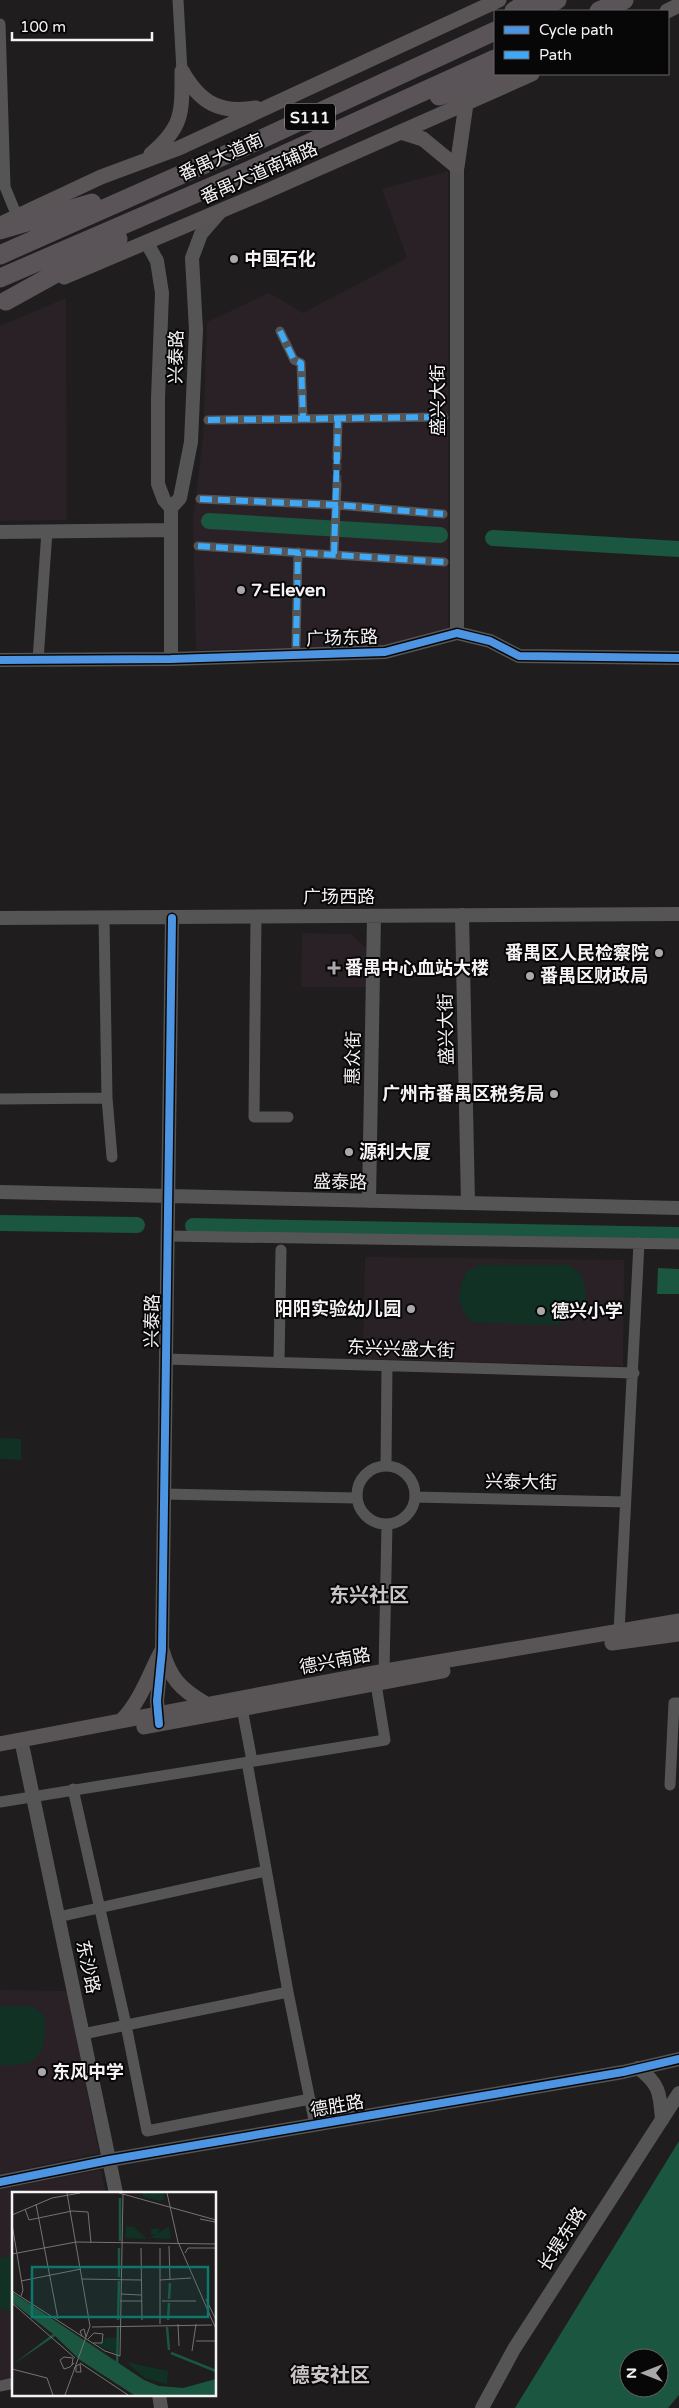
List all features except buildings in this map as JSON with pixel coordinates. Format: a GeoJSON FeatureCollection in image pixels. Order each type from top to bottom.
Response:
{"type":"FeatureCollection","features":[{"type":"Feature","properties":{"kind":"highway"},"geometry":{"type":"LineString","coordinates":[[516,10],[531,0]]}},
{"type":"Feature","properties":{"kind":"highway"},"geometry":{"type":"LineString","coordinates":[[536,10],[557,0]]}},
{"type":"Feature","properties":{"kind":"highway"},"geometry":{"type":"LineString","coordinates":[[601,10],[624,0]]}},
{"type":"Feature","properties":{"kind":"highway"},"geometry":{"type":"LineString","coordinates":[[457,50],[494,25]]}},
{"type":"Feature","properties":{"kind":"highway","name":"番禺大道南"},"geometry":{"type":"LineString","coordinates":[[0,255],[457,50],[494,31]]}},
{"type":"Feature","properties":{"kind":"highway","name":"番禺大道南"},"geometry":{"type":"LineString","coordinates":[[0,278],[250,170],[494,59]]}},
{"type":"Feature","properties":{"kind":"highway"},"geometry":{"type":"LineString","coordinates":[[361,120],[507,75]]}},
{"type":"Feature","properties":{"kind":"highway"},"geometry":{"type":"LineString","coordinates":[[3,302],[250,170]]}},
{"type":"Feature","properties":{"kind":"highway"},"geometry":{"type":"LineString","coordinates":[[0,230],[163,182]]}},
{"type":"Feature","properties":{"kind":"main road"},"geometry":{"type":"LineString","coordinates":[[0,224],[101,177],[179,148],[499,0]]}},
{"type":"Feature","properties":{"kind":"main road"},"geometry":{"type":"LineString","coordinates":[[182,72],[190,86],[203,100],[218,108],[244,110],[268,106]]}},
{"type":"Feature","properties":{"kind":"main road"},"geometry":{"type":"LineString","coordinates":[[145,160],[169,139],[176,126],[182,102],[182,72]]}},
{"type":"Feature","properties":{"kind":"main road","name":"番禺大道南辅路"},"geometry":{"type":"LineString","coordinates":[[3,302],[147,243],[530,75]]}},
{"type":"Feature","properties":{"kind":"main road"},"geometry":{"type":"LineString","coordinates":[[457,167],[466,104]]}},
{"type":"Feature","properties":{"kind":"main road"},"geometry":{"type":"LineString","coordinates":[[401,132],[423,139],[457,167]]}},
{"type":"Feature","properties":{"kind":"main road","name":"德兴南路"},"geometry":{"type":"LineString","coordinates":[[0,1744],[121,1721],[158,1719],[242,1708],[380,1677],[619,1632],[678,1631]]}},
{"type":"Feature","properties":{"kind":"main road","name":"德兴南路"},"geometry":{"type":"LineString","coordinates":[[0,1753],[158,1719],[206,1704],[678,1631]]}},
{"type":"Feature","properties":{"kind":"main road"},"geometry":{"type":"LineString","coordinates":[[162,1650],[168,1671],[190,1695],[206,1704]]}},
{"type":"Feature","properties":{"kind":"main road"},"geometry":{"type":"LineString","coordinates":[[121,1721],[141,1695],[162,1650]]}},
{"type":"Feature","properties":{"kind":"street"},"geometry":{"type":"LineString","coordinates":[[178,0],[182,72]]}},
{"type":"Feature","properties":{"kind":"street"},"geometry":{"type":"LineString","coordinates":[[0,24],[5,187],[16,216]]}},
{"type":"Feature","properties":{"kind":"street","name":"盛兴大街"},"geometry":{"type":"LineString","coordinates":[[457,167],[457,633]]}},
{"type":"Feature","properties":{"kind":"street","name":"兴泰路"},"geometry":{"type":"LineString","coordinates":[[171,508],[180,498],[191,442],[196,330],[192,258],[201,234],[221,211]]}},
{"type":"Feature","properties":{"kind":"street","name":"兴泰路"},"geometry":{"type":"LineString","coordinates":[[147,243],[157,261],[162,293],[158,398],[158,484],[164,500],[171,508],[171,659]]}},
{"type":"Feature","properties":{"kind":"street"},"geometry":{"type":"LineString","coordinates":[[280,331],[294,360],[301,363],[303,419]]}},
{"type":"Feature","properties":{"kind":"street"},"geometry":{"type":"LineString","coordinates":[[208,420],[444,417]]}},
{"type":"Feature","properties":{"kind":"street"},"geometry":{"type":"LineString","coordinates":[[337,458],[338,419]]}},
{"type":"Feature","properties":{"kind":"street"},"geometry":{"type":"LineString","coordinates":[[334,554],[337,484]]}},
{"type":"Feature","properties":{"kind":"street"},"geometry":{"type":"LineString","coordinates":[[200,499],[337,505],[443,514]]}},
{"type":"Feature","properties":{"kind":"street"},"geometry":{"type":"LineString","coordinates":[[0,532],[171,530]]}},
{"type":"Feature","properties":{"kind":"street"},"geometry":{"type":"LineString","coordinates":[[38,660],[47,531]]}},
{"type":"Feature","properties":{"kind":"street"},"geometry":{"type":"LineString","coordinates":[[198,546],[444,562]]}},
{"type":"Feature","properties":{"kind":"street"},"geometry":{"type":"LineString","coordinates":[[296,646],[298,552]]}},
{"type":"Feature","properties":{"kind":"street","name":"广场东路"},"geometry":{"type":"LineString","coordinates":[[0,660],[171,659],[385,652],[457,633],[490,641],[519,656],[679,658]]}},
{"type":"Feature","properties":{"kind":"street","name":"盛兴大街"},"geometry":{"type":"LineString","coordinates":[[462,914],[468,1203]]}},
{"type":"Feature","properties":{"kind":"street","name":"广场西路"},"geometry":{"type":"LineString","coordinates":[[0,918],[679,914]]}},
{"type":"Feature","properties":{"kind":"street","name":"惠众街"},"geometry":{"type":"LineString","coordinates":[[369,1201],[374,916]]}},
{"type":"Feature","properties":{"kind":"street"},"geometry":{"type":"LineString","coordinates":[[256,917],[254,1117],[288,1117]]}},
{"type":"Feature","properties":{"kind":"street"},"geometry":{"type":"LineString","coordinates":[[104,918],[107,1098],[112,1157]]}},
{"type":"Feature","properties":{"kind":"street","name":"兴泰路"},"geometry":{"type":"LineString","coordinates":[[158,1719],[162,1650],[172,918]]}},
{"type":"Feature","properties":{"kind":"street"},"geometry":{"type":"LineString","coordinates":[[0,1099],[107,1098]]}},
{"type":"Feature","properties":{"kind":"street","name":"盛泰路"},"geometry":{"type":"LineString","coordinates":[[0,1192],[679,1208]]}},
{"type":"Feature","properties":{"kind":"street"},"geometry":{"type":"LineString","coordinates":[[168,1236],[679,1244]]}},
{"type":"Feature","properties":{"kind":"street"},"geometry":{"type":"LineString","coordinates":[[619,1632],[625,1502],[634,1373],[639,1244]]}},
{"type":"Feature","properties":{"kind":"street"},"geometry":{"type":"LineString","coordinates":[[279,1362],[281,1250]]}},
{"type":"Feature","properties":{"kind":"street","name":"东兴兴盛大街"},"geometry":{"type":"LineString","coordinates":[[166,1359],[634,1373]]}},
{"type":"Feature","properties":{"kind":"street"},"geometry":{"type":"LineString","coordinates":[[386,1465],[387,1366]]}},
{"type":"Feature","properties":{"kind":"street"},"geometry":{"type":"LineString","coordinates":[[386,1465],[404,1472],[410,1479],[415,1498],[413,1505],[404,1518],[388,1524],[370,1520],[364,1514],[356,1498],[356,1490],[364,1475],[370,1470],[386,1465]]}},
{"type":"Feature","properties":{"kind":"street"},"geometry":{"type":"LineString","coordinates":[[164,1494],[356,1498]]}},
{"type":"Feature","properties":{"kind":"street","name":"兴泰大街"},"geometry":{"type":"LineString","coordinates":[[415,1498],[625,1502]]}},
{"type":"Feature","properties":{"kind":"street"},"geometry":{"type":"LineString","coordinates":[[0,1802],[33,1795],[385,1740],[380,1677],[388,1524]]}},
{"type":"Feature","properties":{"kind":"street"},"geometry":{"type":"LineString","coordinates":[[670,1785],[674,1704],[679,1703]]}},
{"type":"Feature","properties":{"kind":"street"},"geometry":{"type":"LineString","coordinates":[[242,1708],[266,1871],[315,2125]]}},
{"type":"Feature","properties":{"kind":"street","name":"东沙路"},"geometry":{"type":"LineString","coordinates":[[23,1749],[116,2192]]}},
{"type":"Feature","properties":{"kind":"street"},"geometry":{"type":"LineString","coordinates":[[73,1789],[126,2025],[147,2131],[310,2099]]}},
{"type":"Feature","properties":{"kind":"street"},"geometry":{"type":"LineString","coordinates":[[58,1917],[266,1871]]}},
{"type":"Feature","properties":{"kind":"street"},"geometry":{"type":"LineString","coordinates":[[83,2034],[288,1992]]}},
{"type":"Feature","properties":{"kind":"street","name":"德胜路"},"geometry":{"type":"LineString","coordinates":[[0,2182],[109,2160],[638,2068],[679,2059]]}},
{"type":"Feature","properties":{"kind":"street"},"geometry":{"type":"LineString","coordinates":[[638,2068],[654,2079],[660,2096],[662,2120]]}},
{"type":"Feature","properties":{"kind":"street","name":"长堤东路"},"geometry":{"type":"LineString","coordinates":[[482,2408],[514,2348],[679,2093]]}},
{"type":"Feature","properties":{"kind":"shaded area"},"geometry":{"type":"Polygon","coordinates":[[[448,171],[448,632],[378,646],[196,650],[193,519],[203,438],[207,322],[269,293],[303,313],[407,258],[382,189],[448,171]]]}},
{"type":"Feature","properties":{"kind":"shaded area"},"geometry":{"type":"Polygon","coordinates":[[[66,298],[67,520],[0,521],[0,326],[66,298]]]}},
{"type":"Feature","properties":{"kind":"shaded area","name":"番禺中心血站大楼"},"geometry":{"type":"Polygon","coordinates":[[[302,933],[351,934],[366,948],[367,987],[301,987],[302,933]]]}},
{"type":"Feature","properties":{"kind":"shaded area","name":"德兴小学"},"geometry":{"type":"Polygon","coordinates":[[[365,1257],[624,1260],[623,1366],[363,1359],[365,1257]]]}},
{"type":"Feature","properties":{"kind":"shaded area"},"geometry":{"type":"Polygon","coordinates":[[[479,1265],[569,1265],[582,1275],[586,1293],[583,1309],[557,1325],[471,1322],[462,1309],[459,1292],[467,1271],[479,1265]]]}},
{"type":"Feature","properties":{"kind":"shaded area"},"geometry":{"type":"Polygon","coordinates":[[[658,1268],[679,1269],[679,1294],[657,1294],[658,1268]]]}},
{"type":"Feature","properties":{"kind":"shaded area"},"geometry":{"type":"Polygon","coordinates":[[[0,1438],[21,1439],[21,1460],[0,1459],[0,1438]]]}},
{"type":"Feature","properties":{"kind":"shaded area","name":"东风中学"},"geometry":{"type":"Polygon","coordinates":[[[0,1990],[67,1991],[99,2153],[0,2174],[0,1990]]]}},
{"type":"Feature","properties":{"kind":"shaded area"},"geometry":{"type":"Polygon","coordinates":[[[0,2006],[31,2006],[44,2015],[45,2036],[38,2055],[33,2060],[21,2065],[0,2065],[0,2006]]]}},
{"type":"Feature","properties":{"kind":"shaded area"},"geometry":{"type":"Polygon","coordinates":[[[679,2141],[679,2395],[668,2408],[515,2408],[679,2141]]]}},
{"type":"Feature","properties":{"kind":"shaded area"},"geometry":{"type":"Polygon","coordinates":[[[101,2170],[106,2192],[12,2192],[12,2377],[0,2380],[0,2189],[101,2170]]]}},
{"type":"Feature","properties":{"kind":"shaded area"},"geometry":{"type":"Polygon","coordinates":[[[12,2256],[12,2312],[0,2308],[0,2258],[12,2256]]]}},
{"type":"Feature","properties":{"kind":"waterway"},"geometry":{"type":"LineString","coordinates":[[209,521],[440,535]]}},
{"type":"Feature","properties":{"kind":"waterway"},"geometry":{"type":"LineString","coordinates":[[493,538],[679,549]]}},
{"type":"Feature","properties":{"kind":"waterway"},"geometry":{"type":"LineString","coordinates":[[0,1223],[137,1225]]}},
{"type":"Feature","properties":{"kind":"waterway"},"geometry":{"type":"LineString","coordinates":[[193,1226],[679,1235]]}},
{"type":"Feature","properties":{"kind":"tunnel"},"geometry":{"type":"LineString","coordinates":[[337,458],[337,484]]}},
{"type":"Feature","properties":{"kind":"marked path"},"geometry":{"type":"LineString","coordinates":[[280,331],[294,360],[301,363],[303,419]]}},
{"type":"Feature","properties":{"kind":"marked path"},"geometry":{"type":"LineString","coordinates":[[208,420],[444,417]]}},
{"type":"Feature","properties":{"kind":"marked path"},"geometry":{"type":"LineString","coordinates":[[334,554],[338,419]]}},
{"type":"Feature","properties":{"kind":"marked path"},"geometry":{"type":"LineString","coordinates":[[200,499],[337,505],[443,514]]}},
{"type":"Feature","properties":{"kind":"marked path"},"geometry":{"type":"LineString","coordinates":[[198,546],[444,562]]}},
{"type":"Feature","properties":{"kind":"marked path"},"geometry":{"type":"LineString","coordinates":[[296,646],[298,552]]}},
{"type":"Feature","properties":{"kind":"cycle path"},"geometry":{"type":"LineString","coordinates":[[0,660],[171,659],[385,652],[457,633],[490,641],[519,656],[679,658]]}},
{"type":"Feature","properties":{"kind":"cycle path"},"geometry":{"type":"LineString","coordinates":[[159,1724],[157,1701],[162,1650],[172,918]]}},
{"type":"Feature","properties":{"kind":"cycle path"},"geometry":{"type":"LineString","coordinates":[[0,2182],[109,2160],[623,2072],[679,2059]]}},
{"type":"Feature","properties":{"kind":"place","name":"中国石化"},"geometry":{"type":"Point","coordinates":[234,259]}},
{"type":"Feature","properties":{"kind":"place","name":"7-Eleven"},"geometry":{"type":"Point","coordinates":[241,590]}},
{"type":"Feature","properties":{"kind":"place","name":"番禺区人民检察院"},"geometry":{"type":"Point","coordinates":[659,953]}},
{"type":"Feature","properties":{"kind":"place","name":"番禺中心血站大楼"},"geometry":{"type":"Point","coordinates":[334,968]}},
{"type":"Feature","properties":{"kind":"place","name":"番禺区财政局"},"geometry":{"type":"Point","coordinates":[530,976]}},
{"type":"Feature","properties":{"kind":"place","name":"广州市番禺区税务局"},"geometry":{"type":"Point","coordinates":[554,1094]}},
{"type":"Feature","properties":{"kind":"place","name":"源利大厦"},"geometry":{"type":"Point","coordinates":[349,1152]}},
{"type":"Feature","properties":{"kind":"place","name":"阳阳实验幼儿园"},"geometry":{"type":"Point","coordinates":[411,1309]}},
{"type":"Feature","properties":{"kind":"place","name":"德兴小学"},"geometry":{"type":"Point","coordinates":[541,1311]}},
{"type":"Feature","properties":{"kind":"place","name":"东风中学"},"geometry":{"type":"Point","coordinates":[42,2072]}},
{"type":"Feature","properties":{"kind":"district","name":"东兴社区"},"geometry":{"type":"Point","coordinates":[369,1595]}},
{"type":"Feature","properties":{"kind":"district","name":"德安社区"},"geometry":{"type":"Point","coordinates":[330,2375]}}]}
